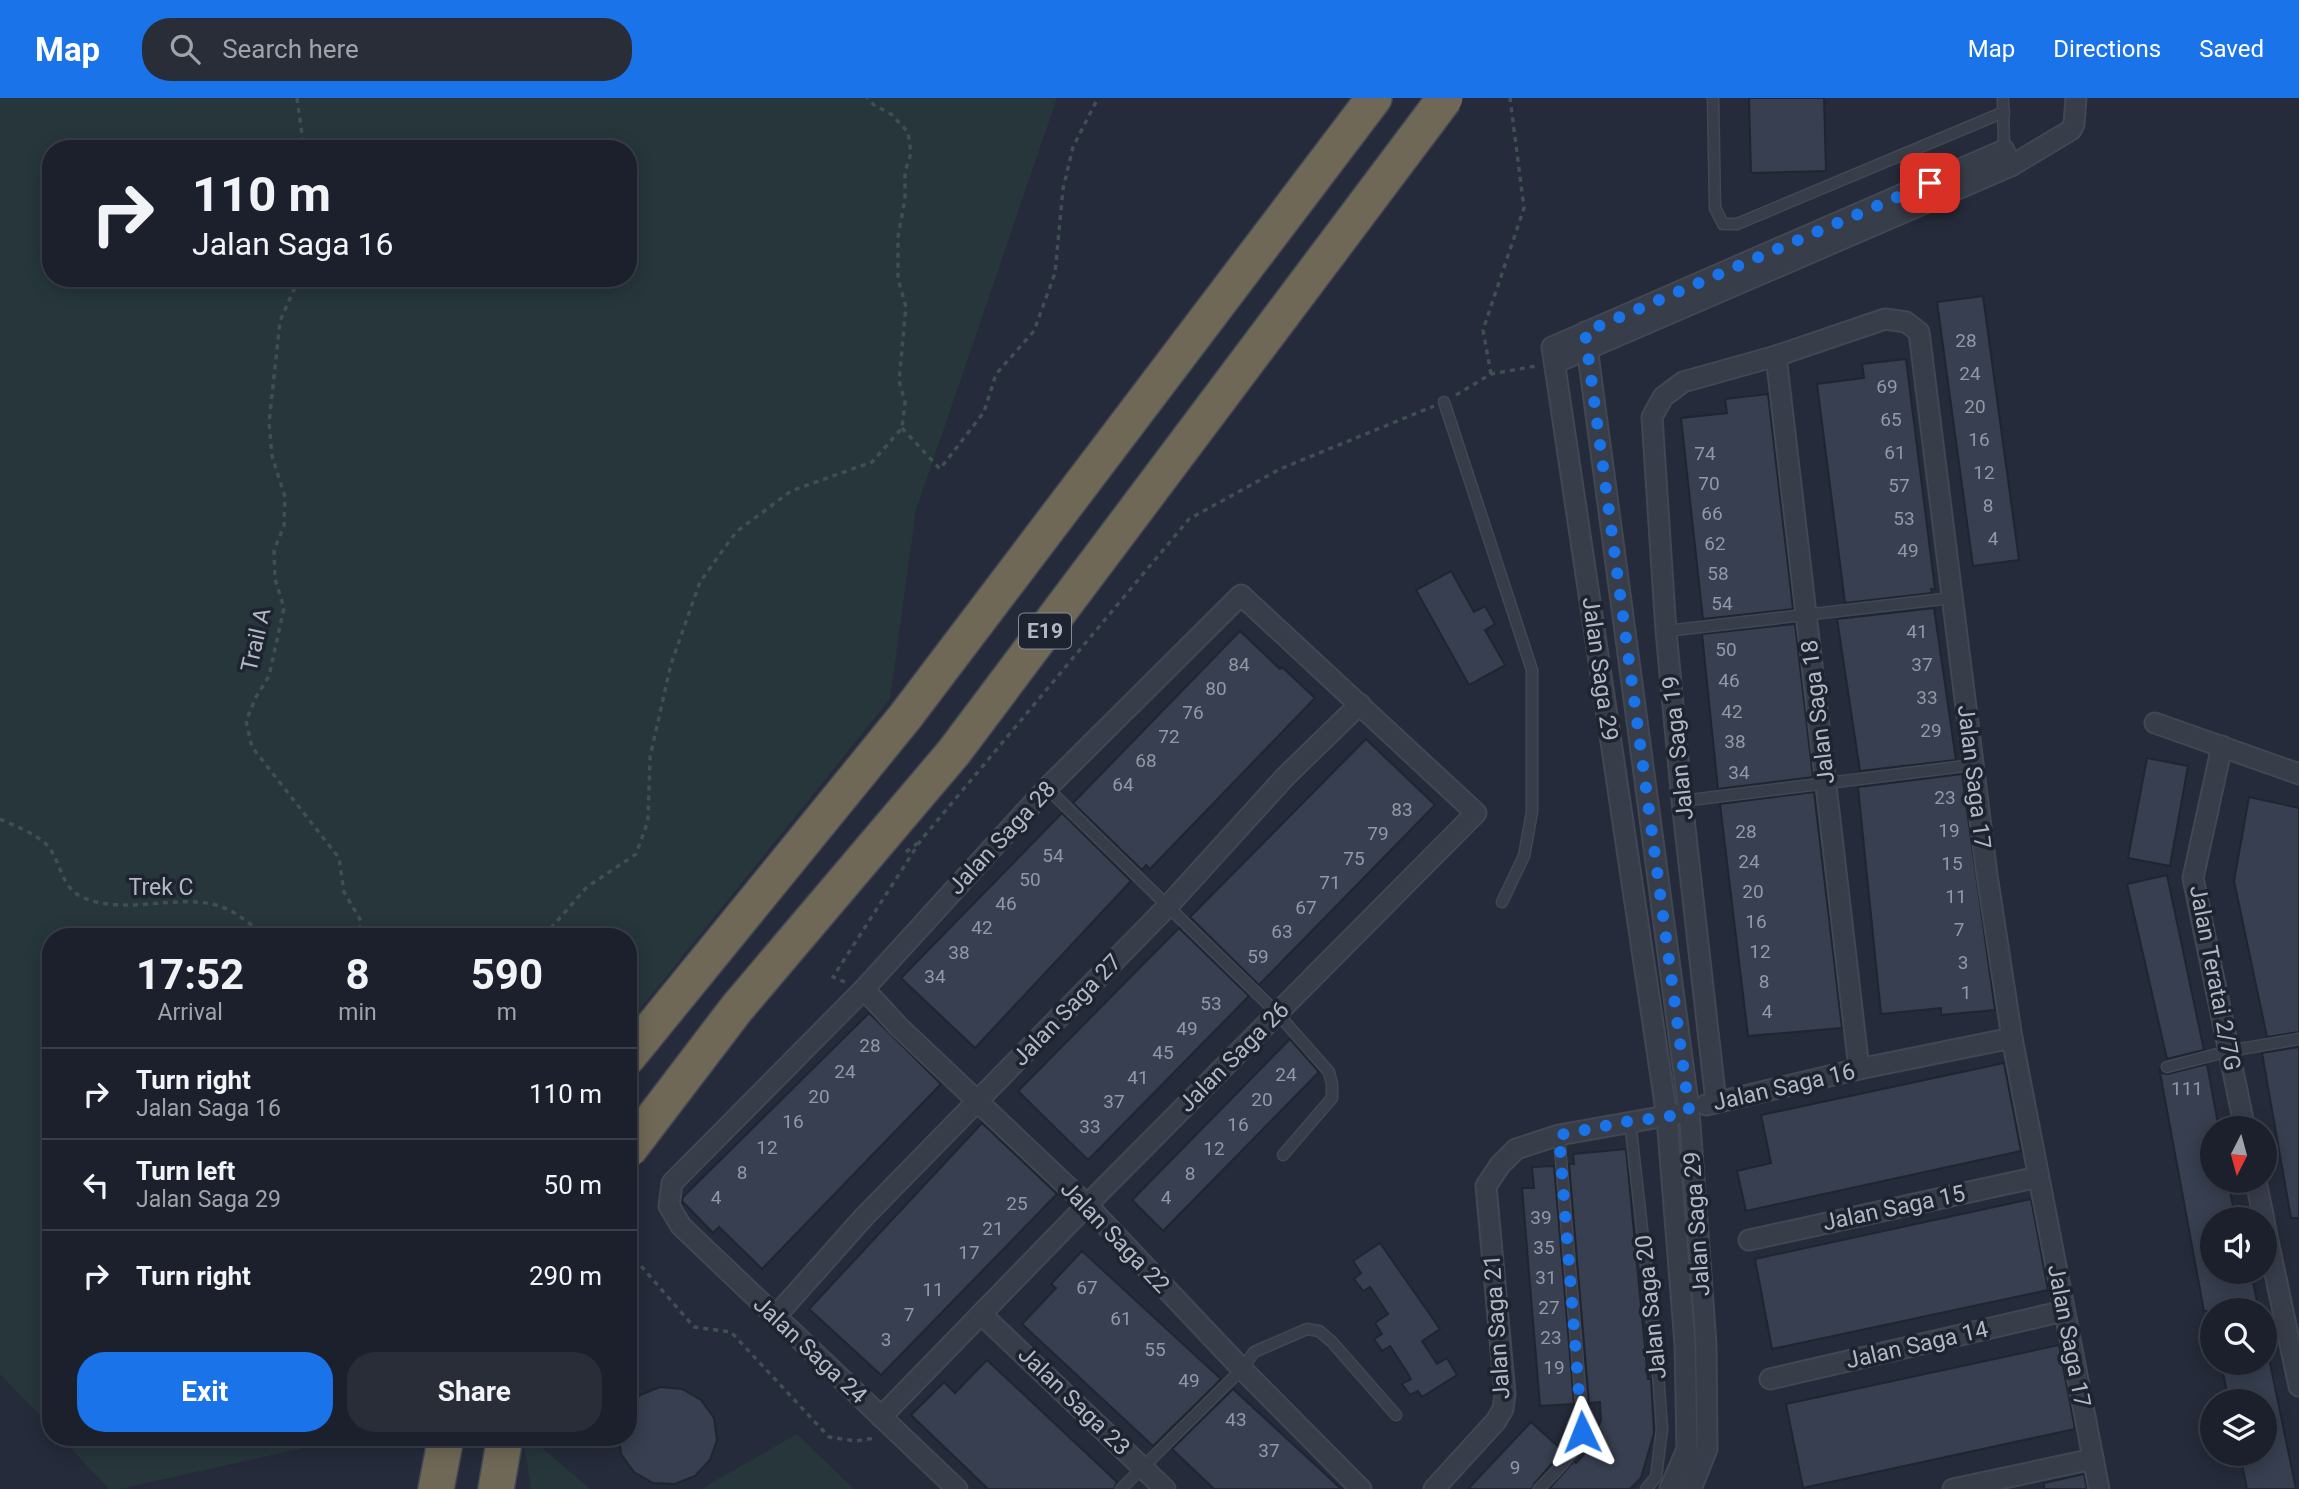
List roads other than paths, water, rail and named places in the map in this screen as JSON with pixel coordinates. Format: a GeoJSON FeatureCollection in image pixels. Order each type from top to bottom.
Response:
{"type":"FeatureCollection","features":[{"type":"Feature","properties":{"kind":"highway","name":"E19"},"geometry":{"type":"LineString","coordinates":[[637,1046],[905,717],[1374,98]]}},
{"type":"Feature","properties":{"kind":"highway","name":"E19"},"geometry":{"type":"LineString","coordinates":[[637,1139],[737,1008],[954,752],[1446,98]]}},
{"type":"Feature","properties":{"kind":"highway"},"geometry":{"type":"LineString","coordinates":[[436,1489],[444,1446]]}},
{"type":"Feature","properties":{"kind":"highway"},"geometry":{"type":"LineString","coordinates":[[496,1489],[503,1446]]}},
{"type":"Feature","properties":{"kind":"street"},"geometry":{"type":"LineString","coordinates":[[1586,340],[2071,130],[2076,98]]}},
{"type":"Feature","properties":{"kind":"street","name":"Jalan Saga 17"},"geometry":{"type":"LineString","coordinates":[[1663,397],[1683,382],[1776,356],[1885,319],[1906,322],[1919,332],[1987,875],[2012,1038],[2099,1489]]}},
{"type":"Feature","properties":{"kind":"street","name":"Jalan Saga 29"},"geometry":{"type":"LineString","coordinates":[[1671,1489],[1687,1449],[1685,1344],[1667,1117],[1554,355],[1586,340],[1689,1110],[1706,1344],[1707,1436],[1707,1448],[1691,1489]]}},
{"type":"Feature","properties":{"kind":"street","name":"Jalan Saga 18"},"geometry":{"type":"LineString","coordinates":[[1776,356],[1859,1069]]}},
{"type":"Feature","properties":{"kind":"street","name":"Jalan Saga 19"},"geometry":{"type":"LineString","coordinates":[[1663,397],[1652,417],[1666,631],[1716,1102]]}},
{"type":"Feature","properties":{"kind":"street","name":"Jalan Saga 28"},"geometry":{"type":"LineString","coordinates":[[669,1206],[672,1183],[864,989],[1047,788],[1241,595],[1360,704]]}},
{"type":"Feature","properties":{"kind":"street","name":"Jalan Saga 27"},"geometry":{"type":"LineString","coordinates":[[775,1317],[864,1217],[1168,906],[1285,777],[1360,704]]}},
{"type":"Feature","properties":{"kind":"street","name":"Jalan Saga 26"},"geometry":{"type":"LineString","coordinates":[[885,1421],[981,1314],[1476,813],[1360,704]]}},
{"type":"Feature","properties":{"kind":"street"},"geometry":{"type":"LineString","coordinates":[[2155,723],[2299,774]]}},
{"type":"Feature","properties":{"kind":"street","name":"Jalan Teratai 2/7G"},"geometry":{"type":"LineString","coordinates":[[2222,746],[2193,878],[2242,1116]]}},
{"type":"Feature","properties":{"kind":"street","name":"Jalan Saga 22"},"geometry":{"type":"LineString","coordinates":[[864,989],[898,1026],[1087,1205],[1356,1487]]}},
{"type":"Feature","properties":{"kind":"street","name":"Jalan Saga 16"},"geometry":{"type":"LineString","coordinates":[[1516,1149],[1559,1135],[1630,1121],[1667,1117],[1716,1102],[1859,1069],[2012,1038]]}},
{"type":"Feature","properties":{"kind":"street","name":"Jalan Saga 21"},"geometry":{"type":"LineString","coordinates":[[1434,1489],[1496,1421],[1503,1409],[1505,1394],[1486,1186],[1516,1149]]}},
{"type":"Feature","properties":{"kind":"street","name":"Jalan Saga 15"},"geometry":{"type":"LineString","coordinates":[[1749,1240],[2038,1177]]}},
{"type":"Feature","properties":{"kind":"street","name":"Jalan Saga 24"},"geometry":{"type":"LineString","coordinates":[[669,1206],[681,1226],[957,1489]]}},
{"type":"Feature","properties":{"kind":"street"},"geometry":{"type":"LineString","coordinates":[[2277,1265],[2292,1316],[2299,1386]]}},
{"type":"Feature","properties":{"kind":"street","name":"Jalan Saga 14"},"geometry":{"type":"LineString","coordinates":[[1770,1379],[2064,1311]]}},
{"type":"Feature","properties":{"kind":"street","name":"Jalan Saga 23"},"geometry":{"type":"LineString","coordinates":[[981,1314],[1165,1489]]}},
{"type":"Feature","properties":{"kind":"street"},"geometry":{"type":"LineString","coordinates":[[1953,1489],[2093,1459]]}},
{"type":"Feature","properties":{"kind":"lane"},"geometry":{"type":"LineString","coordinates":[[1713,98],[1715,208],[1723,225],[1737,224],[2004,112]]}},
{"type":"Feature","properties":{"kind":"lane"},"geometry":{"type":"LineString","coordinates":[[2003,98],[2008,158]]}},
{"type":"Feature","properties":{"kind":"lane"},"geometry":{"type":"LineString","coordinates":[[1444,402],[1532,670],[1532,812],[1524,856],[1502,902]]}},
{"type":"Feature","properties":{"kind":"lane"},"geometry":{"type":"LineString","coordinates":[[1666,631],[1952,598]]}},
{"type":"Feature","properties":{"kind":"lane"},"geometry":{"type":"LineString","coordinates":[[1682,801],[1973,765]]}},
{"type":"Feature","properties":{"kind":"lane"},"geometry":{"type":"LineString","coordinates":[[1047,788],[1278,1013],[1329,1072],[1332,1098],[1283,1155]]}},
{"type":"Feature","properties":{"kind":"lane"},"geometry":{"type":"LineString","coordinates":[[2167,1067],[2229,1051],[2299,1039]]}},
{"type":"Feature","properties":{"kind":"lane","name":"Jalan Saga 20"},"geometry":{"type":"LineString","coordinates":[[1630,1121],[1662,1429],[1656,1477],[1646,1489]]}},
{"type":"Feature","properties":{"kind":"lane"},"geometry":{"type":"LineString","coordinates":[[1539,1489],[1566,1460],[1579,1440],[1583,1426],[1559,1135]]}},
{"type":"Feature","properties":{"kind":"lane"},"geometry":{"type":"LineString","coordinates":[[1121,1489],[1242,1369],[1254,1352],[1307,1329],[1318,1331],[1332,1342],[1396,1415]]}}]}
